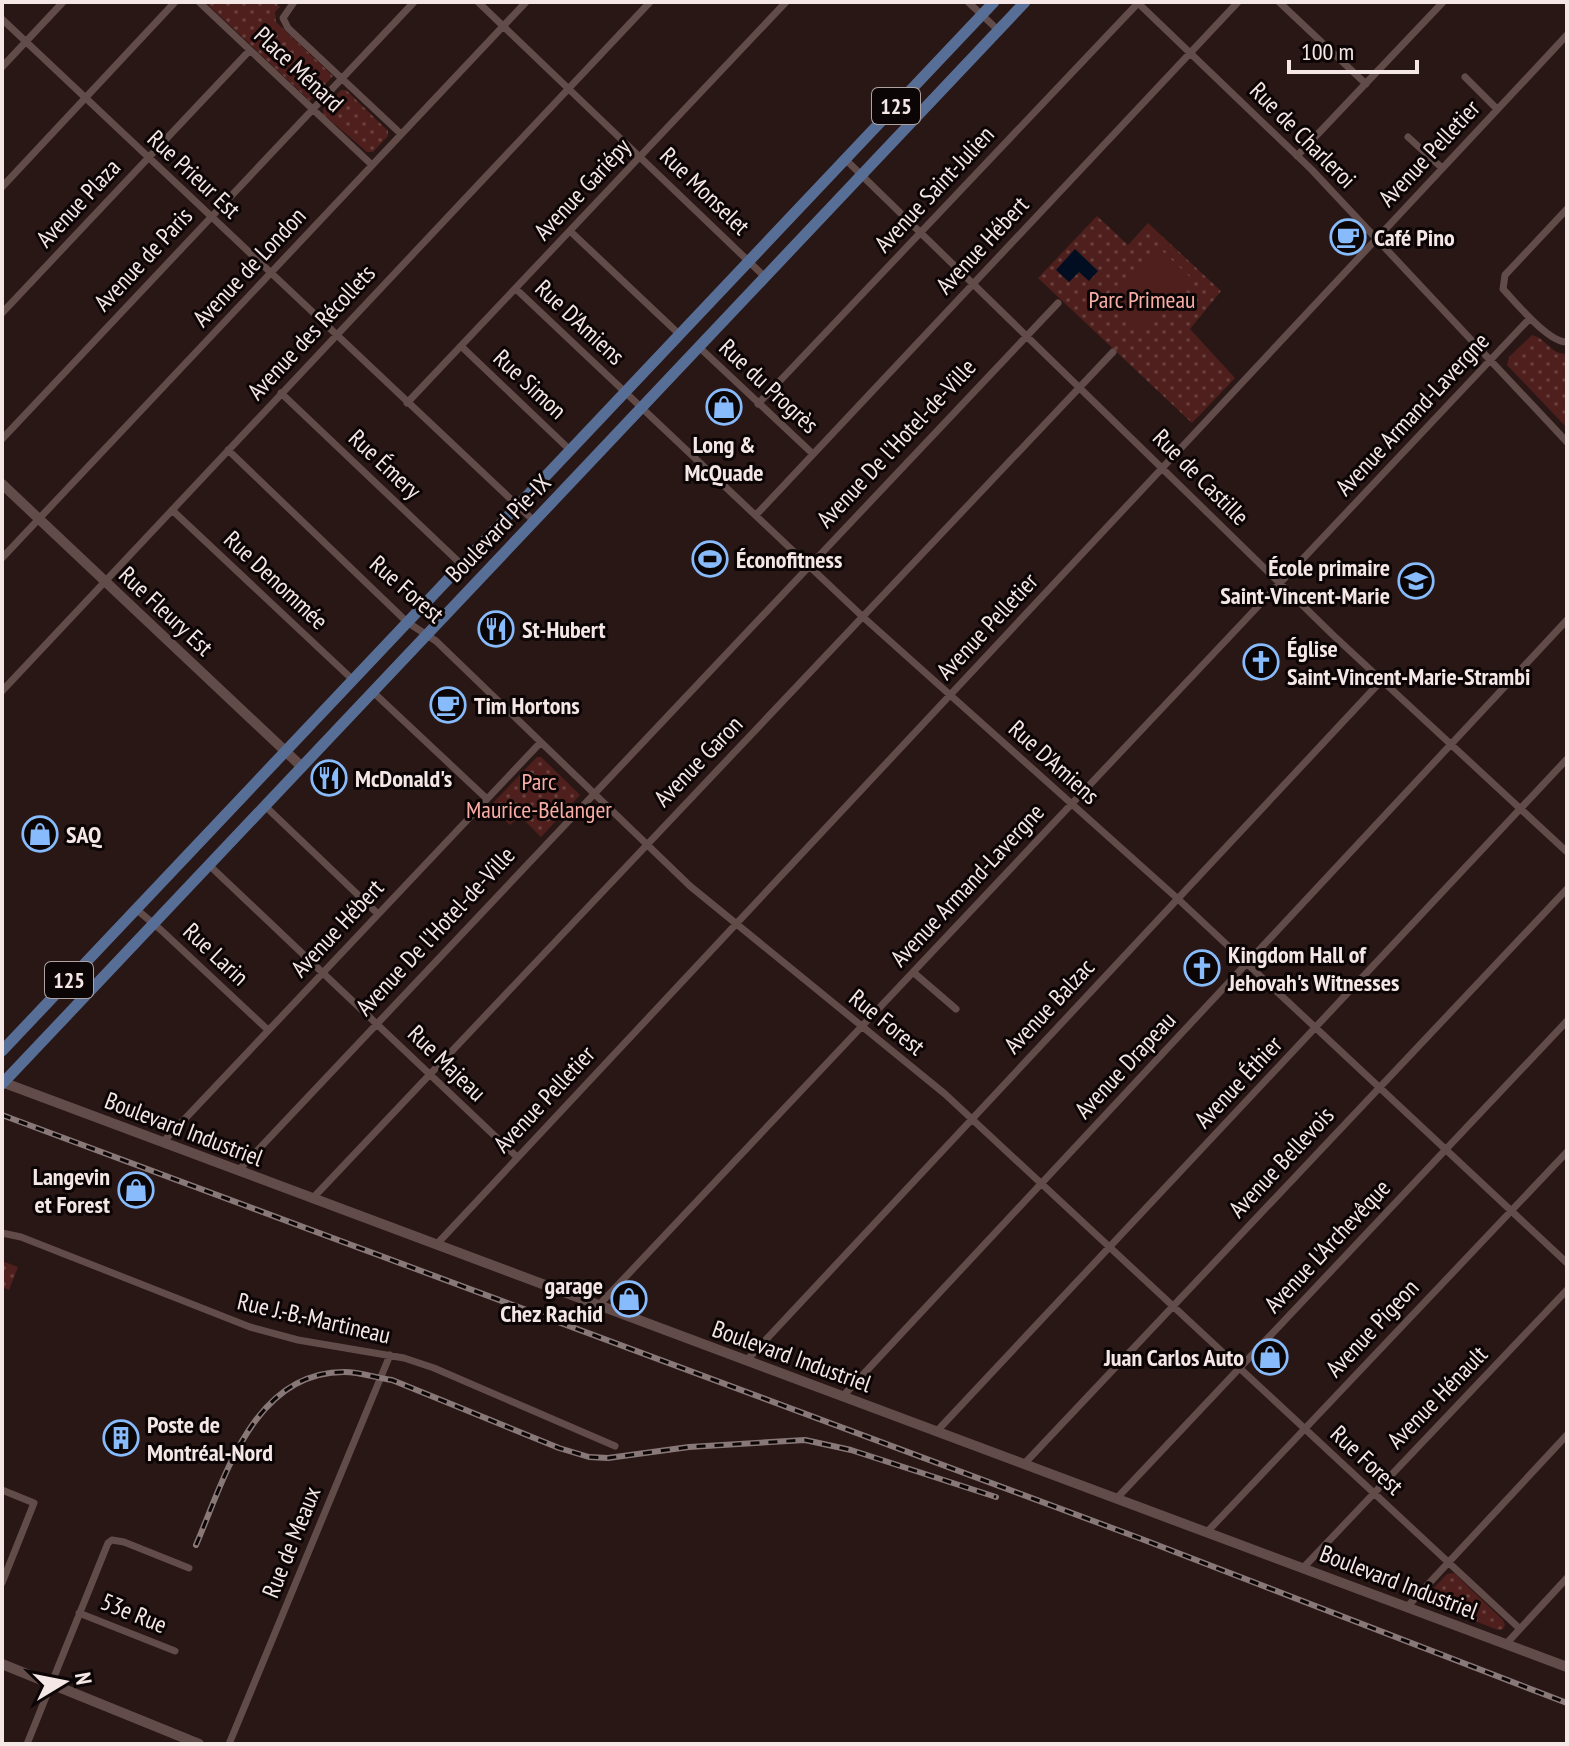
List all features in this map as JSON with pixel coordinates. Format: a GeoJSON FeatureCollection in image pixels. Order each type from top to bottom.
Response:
{"type":"FeatureCollection","features":[{"type":"Feature","properties":{"kind":"main road","name":"Boulevard Pie-IX"},"geometry":{"type":"LineString","coordinates":[[2,1051],[994,2]]}},
{"type":"Feature","properties":{"kind":"main road","name":"Boulevard Pie-IX"},"geometry":{"type":"LineString","coordinates":[[2,1083],[1025,2]]}},
{"type":"Feature","properties":{"kind":"street"},"geometry":{"type":"LineString","coordinates":[[2,67],[63,2]]}},
{"type":"Feature","properties":{"kind":"street"},"geometry":{"type":"LineString","coordinates":[[2,187],[175,2]]}},
{"type":"Feature","properties":{"kind":"street","name":"Place Ménard"},"geometry":{"type":"LineString","coordinates":[[199,2],[372,165]]}},
{"type":"Feature","properties":{"kind":"street","name":"Place Ménard"},"geometry":{"type":"LineString","coordinates":[[294,2],[283,18],[288,28],[401,134]]}},
{"type":"Feature","properties":{"kind":"street","name":"Avenue de Paris"},"geometry":{"type":"LineString","coordinates":[[2,439],[414,2]]}},
{"type":"Feature","properties":{"kind":"street","name":"Rue Monselet"},"geometry":{"type":"LineString","coordinates":[[478,2],[765,277]]}},
{"type":"Feature","properties":{"kind":"street","name":"Avenue de London"},"geometry":{"type":"LineString","coordinates":[[2,558],[526,2]]}},
{"type":"Feature","properties":{"kind":"street","name":"Avenue des Récollets"},"geometry":{"type":"LineString","coordinates":[[2,691],[650,2]]}},
{"type":"Feature","properties":{"kind":"street","name":"Avenue Gariépy"},"geometry":{"type":"LineString","coordinates":[[407,403],[786,2]]}},
{"type":"Feature","properties":{"kind":"street"},"geometry":{"type":"LineString","coordinates":[[968,2],[998,30]]}},
{"type":"Feature","properties":{"kind":"street","name":"Rue de Charleroi"},"geometry":{"type":"LineString","coordinates":[[1138,2],[1297,156],[1567,442]]}},
{"type":"Feature","properties":{"kind":"street","name":"Avenue Saint-Julien"},"geometry":{"type":"LineString","coordinates":[[758,404],[1138,2]]}},
{"type":"Feature","properties":{"kind":"street","name":"Avenue Hébert"},"geometry":{"type":"LineString","coordinates":[[756,515],[1238,2]]}},
{"type":"Feature","properties":{"kind":"street"},"geometry":{"type":"LineString","coordinates":[[1279,2],[1366,84]]}},
{"type":"Feature","properties":{"kind":"street"},"geometry":{"type":"LineString","coordinates":[[1297,156],[1443,2]]}},
{"type":"Feature","properties":{"kind":"street","name":"Rue Prieur Est"},"geometry":{"type":"LineString","coordinates":[[2,19],[534,521]]}},
{"type":"Feature","properties":{"kind":"street","name":"Avenue Pelletier"},"geometry":{"type":"LineString","coordinates":[[436,1245],[1567,35]]}},
{"type":"Feature","properties":{"kind":"street","name":"Avenue Plaza"},"geometry":{"type":"LineString","coordinates":[[2,313],[250,50]]}},
{"type":"Feature","properties":{"kind":"street"},"geometry":{"type":"LineString","coordinates":[[1465,77],[1497,109]]}},
{"type":"Feature","properties":{"kind":"street"},"geometry":{"type":"LineString","coordinates":[[1408,137],[1442,168]]}},
{"type":"Feature","properties":{"kind":"street","name":"Rue de Castille"},"geometry":{"type":"LineString","coordinates":[[845,159],[1280,583],[1567,852]]}},
{"type":"Feature","properties":{"kind":"street"},"geometry":{"type":"LineString","coordinates":[[1567,209],[1502,279],[1503,289],[1530,318],[1556,340],[1567,342]]}},
{"type":"Feature","properties":{"kind":"street"},"geometry":{"type":"LineString","coordinates":[[570,231],[679,334]]}},
{"type":"Feature","properties":{"kind":"street","name":"Rue D'Amiens"},"geometry":{"type":"LineString","coordinates":[[516,289],[863,617],[1178,899],[1567,1263]]}},
{"type":"Feature","properties":{"kind":"street","name":"Avenue De l'Hotel-de-Ville"},"geometry":{"type":"LineString","coordinates":[[238,1171],[1058,303]]}},
{"type":"Feature","properties":{"kind":"street","name":"Avenue Armand-Lavergne"},"geometry":{"type":"LineString","coordinates":[[599,1305],[1530,318]]}},
{"type":"Feature","properties":{"kind":"street","name":"Rue Simon"},"geometry":{"type":"LineString","coordinates":[[462,347],[570,450]]}},
{"type":"Feature","properties":{"kind":"street","name":"Rue du Progrès"},"geometry":{"type":"LineString","coordinates":[[699,347],[813,454]]}},
{"type":"Feature","properties":{"kind":"street","name":"Avenue Garon"},"geometry":{"type":"LineString","coordinates":[[312,1199],[1113,352]]}},
{"type":"Feature","properties":{"kind":"street","name":"Rue Émery"},"geometry":{"type":"LineString","coordinates":[[281,393],[462,565]]}},
{"type":"Feature","properties":{"kind":"street","name":"Rue Forest"},"geometry":{"type":"LineString","coordinates":[[228,450],[407,622],[428,633],[646,845],[931,1083],[1519,1628]]}},
{"type":"Feature","properties":{"kind":"street","name":"Rue Fleury Est"},"geometry":{"type":"LineString","coordinates":[[2,484],[302,767]]}},
{"type":"Feature","properties":{"kind":"street","name":"Rue Denommée"},"geometry":{"type":"LineString","coordinates":[[172,510],[353,680]]}},
{"type":"Feature","properties":{"kind":"street","name":"Avenue Drapeau"},"geometry":{"type":"LineString","coordinates":[[843,1396],[1567,620]]}},
{"type":"Feature","properties":{"kind":"street","name":"Avenue Balzac"},"geometry":{"type":"LineString","coordinates":[[747,1360],[1382,680]]}},
{"type":"Feature","properties":{"kind":"street"},"geometry":{"type":"LineString","coordinates":[[373,692],[487,799]]}},
{"type":"Feature","properties":{"kind":"street","name":"Avenue Hébert"},"geometry":{"type":"LineString","coordinates":[[163,1142],[540,743]]}},
{"type":"Feature","properties":{"kind":"street","name":"Avenue Éthier"},"geometry":{"type":"LineString","coordinates":[[937,1431],[1567,759]]}},
{"type":"Feature","properties":{"kind":"street"},"geometry":{"type":"LineString","coordinates":[[265,806],[378,914]]}},
{"type":"Feature","properties":{"kind":"street","name":"Rue Majeau"},"geometry":{"type":"LineString","coordinates":[[209,865],[517,1157]]}},
{"type":"Feature","properties":{"kind":"street","name":"Avenue Bellevois"},"geometry":{"type":"LineString","coordinates":[[1025,1463],[1567,889]]}},
{"type":"Feature","properties":{"kind":"street","name":"Rue Larin"},"geometry":{"type":"LineString","coordinates":[[136,909],[268,1030]]}},
{"type":"Feature","properties":{"kind":"street"},"geometry":{"type":"LineString","coordinates":[[913,972],[956,1009]]}},
{"type":"Feature","properties":{"kind":"street","name":"Avenue L'Archevêque"},"geometry":{"type":"LineString","coordinates":[[1117,1498],[1567,1021]]}},
{"type":"Feature","properties":{"kind":"street","name":"Boulevard Industriel"},"geometry":{"type":"LineString","coordinates":[[2,1083],[1567,1667]]}},
{"type":"Feature","properties":{"kind":"street","name":"Avenue Pigeon"},"geometry":{"type":"LineString","coordinates":[[1207,1532],[1567,1152]]}},
{"type":"Feature","properties":{"kind":"street","name":"Rue J.-B.-Martineau"},"geometry":{"type":"LineString","coordinates":[[2,1233],[21,1237],[173,1299],[263,1331],[390,1355],[461,1379],[615,1446]]}},
{"type":"Feature","properties":{"kind":"street","name":"Avenue Hénault"},"geometry":{"type":"LineString","coordinates":[[1303,1568],[1567,1290]]}},
{"type":"Feature","properties":{"kind":"street","name":"Rue de Meaux"},"geometry":{"type":"LineString","coordinates":[[229,1744],[390,1355]]}},
{"type":"Feature","properties":{"kind":"street"},"geometry":{"type":"LineString","coordinates":[[1407,1607],[1567,1435]]}},
{"type":"Feature","properties":{"kind":"street"},"geometry":{"type":"LineString","coordinates":[[2,1490],[34,1503],[2,1583]]}},
{"type":"Feature","properties":{"kind":"street"},"geometry":{"type":"LineString","coordinates":[[27,1744],[108,1543],[112,1540],[124,1542],[189,1568]]}},
{"type":"Feature","properties":{"kind":"street"},"geometry":{"type":"LineString","coordinates":[[1506,1644],[1567,1578]]}},
{"type":"Feature","properties":{"kind":"street","name":"53e Rue"},"geometry":{"type":"LineString","coordinates":[[79,1613],[175,1651]]}},
{"type":"Feature","properties":{"kind":"street"},"geometry":{"type":"LineString","coordinates":[[2,1664],[199,1744]]}},
{"type":"Feature","properties":{"kind":"green space"},"geometry":{"type":"Polygon","coordinates":[[[205,2],[275,2],[280,7],[275,12],[276,22],[333,76],[310,101],[205,2]]]}},
{"type":"Feature","properties":{"kind":"green space"},"geometry":{"type":"Polygon","coordinates":[[[341,90],[346,90],[388,131],[388,136],[373,152],[367,152],[323,114],[323,109],[341,90]]]}},
{"type":"Feature","properties":{"kind":"green space","name":"Parc Primeau"},"geometry":{"type":"Polygon","coordinates":[[[1097,216],[1128,245],[1148,223],[1221,291],[1190,329],[1235,378],[1192,423],[1038,278],[1097,216]]]}},
{"type":"Feature","properties":{"kind":"green space"},"geometry":{"type":"Polygon","coordinates":[[[1158,247],[1190,277],[1141,328],[1109,298],[1158,247]]]}},
{"type":"Feature","properties":{"kind":"green space"},"geometry":{"type":"Polygon","coordinates":[[[1532,335],[1557,352],[1567,354],[1567,428],[1507,365],[1509,357],[1532,335]]]}},
{"type":"Feature","properties":{"kind":"green space","name":"Parc Maurice-Bélanger"},"geometry":{"type":"Polygon","coordinates":[[[537,757],[541,757],[580,795],[541,837],[520,816],[510,825],[490,806],[537,757]]]}},
{"type":"Feature","properties":{"kind":"green space"},"geometry":{"type":"Polygon","coordinates":[[[2,1261],[18,1267],[9,1290],[2,1287],[2,1261]]]}},
{"type":"Feature","properties":{"kind":"green space"},"geometry":{"type":"Polygon","coordinates":[[[1454,1573],[1503,1620],[1503,1629],[1498,1630],[1428,1603],[1428,1594],[1447,1574],[1454,1573]]]}},
{"type":"Feature","properties":{"kind":"water"},"geometry":{"type":"Polygon","coordinates":[[[1075,249],[1098,271],[1089,281],[1079,272],[1069,282],[1056,270],[1075,249]]]}},
{"type":"Feature","properties":{"kind":"railway"},"geometry":{"type":"LineString","coordinates":[[2,1115],[1139,1538],[1567,1703]]}},
{"type":"Feature","properties":{"kind":"railway"},"geometry":{"type":"LineString","coordinates":[[196,1545],[232,1461],[265,1409],[287,1390],[313,1377],[344,1372],[392,1380],[559,1448],[589,1457],[608,1458],[689,1447],[805,1440],[851,1450],[996,1497]]}},
{"type":"Feature","properties":{"kind":"place","name":"Café Pino"},"geometry":{"type":"Point","coordinates":[1348,237]}},
{"type":"Feature","properties":{"kind":"place","name":"Long & McQuade"},"geometry":{"type":"Point","coordinates":[724,407]}},
{"type":"Feature","properties":{"kind":"place","name":"Éconofitness"},"geometry":{"type":"Point","coordinates":[710,559]}},
{"type":"Feature","properties":{"kind":"place","name":"École primaire Saint-Vincent-Marie"},"geometry":{"type":"Point","coordinates":[1416,581]}},
{"type":"Feature","properties":{"kind":"place","name":"St-Hubert"},"geometry":{"type":"Point","coordinates":[496,629]}},
{"type":"Feature","properties":{"kind":"place","name":"Église Saint-Vincent-Marie-Strambi"},"geometry":{"type":"Point","coordinates":[1261,662]}},
{"type":"Feature","properties":{"kind":"place","name":"Tim Hortons"},"geometry":{"type":"Point","coordinates":[448,705]}},
{"type":"Feature","properties":{"kind":"place","name":"McDonald's"},"geometry":{"type":"Point","coordinates":[329,778]}},
{"type":"Feature","properties":{"kind":"place","name":"SAQ"},"geometry":{"type":"Point","coordinates":[40,834]}},
{"type":"Feature","properties":{"kind":"place","name":"Kingdom Hall of Jehovah's Witnesses"},"geometry":{"type":"Point","coordinates":[1202,968]}},
{"type":"Feature","properties":{"kind":"place","name":"Langevin et Forest"},"geometry":{"type":"Point","coordinates":[136,1190]}},
{"type":"Feature","properties":{"kind":"place","name":"garage Chez Rachid"},"geometry":{"type":"Point","coordinates":[629,1299]}},
{"type":"Feature","properties":{"kind":"place","name":"Juan Carlos Auto"},"geometry":{"type":"Point","coordinates":[1270,1357]}},
{"type":"Feature","properties":{"kind":"place","name":"Poste de Montréal-Nord"},"geometry":{"type":"Point","coordinates":[121,1438]}}]}
